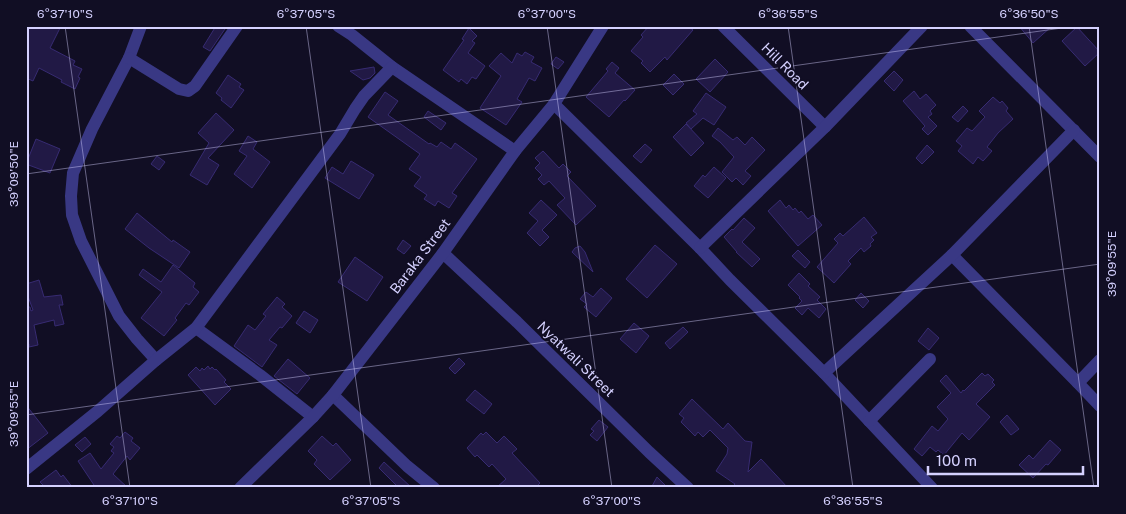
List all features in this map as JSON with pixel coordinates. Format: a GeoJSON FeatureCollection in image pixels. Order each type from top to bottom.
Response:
{"type":"FeatureCollection","features":[{"type":"Feature","properties":{"kind":"street"},"geometry":{"type":"LineString","coordinates":[[141,26],[129,58],[92,129],[73,172],[71,196],[72,214],[80,240],[119,316],[156,360]]}},
{"type":"Feature","properties":{"kind":"street"},"geometry":{"type":"LineString","coordinates":[[129,58],[179,90],[188,91],[194,86],[237,26]]}},
{"type":"Feature","properties":{"kind":"street"},"geometry":{"type":"LineString","coordinates":[[338,26],[392,67],[515,151]]}},
{"type":"Feature","properties":{"kind":"street","name":"Baraka Street"},"geometry":{"type":"LineString","coordinates":[[240,488],[333,395],[442,253],[515,151],[554,104],[603,26]]}},
{"type":"Feature","properties":{"kind":"street","name":"Hill Road"},"geometry":{"type":"LineString","coordinates":[[723,26],[825,127]]}},
{"type":"Feature","properties":{"kind":"street"},"geometry":{"type":"LineString","coordinates":[[700,248],[825,127],[922,26]]}},
{"type":"Feature","properties":{"kind":"street"},"geometry":{"type":"LineString","coordinates":[[970,26],[1100,157]]}},
{"type":"Feature","properties":{"kind":"street"},"geometry":{"type":"LineString","coordinates":[[26,469],[196,328],[340,134],[354,109],[392,67]]}},
{"type":"Feature","properties":{"kind":"street"},"geometry":{"type":"LineString","coordinates":[[554,104],[824,373],[932,488]]}},
{"type":"Feature","properties":{"kind":"street"},"geometry":{"type":"LineString","coordinates":[[824,373],[952,255],[1074,130]]}},
{"type":"Feature","properties":{"kind":"street","name":"Nyatwali Street"},"geometry":{"type":"LineString","coordinates":[[442,253],[524,329],[688,488]]}},
{"type":"Feature","properties":{"kind":"street"},"geometry":{"type":"LineString","coordinates":[[952,255],[1100,406]]}},
{"type":"Feature","properties":{"kind":"street"},"geometry":{"type":"LineString","coordinates":[[196,328],[313,417]]}},
{"type":"Feature","properties":{"kind":"street"},"geometry":{"type":"LineString","coordinates":[[869,422],[930,359]]}},
{"type":"Feature","properties":{"kind":"street"},"geometry":{"type":"LineString","coordinates":[[1078,383],[1100,360]]}},
{"type":"Feature","properties":{"kind":"street"},"geometry":{"type":"LineString","coordinates":[[333,395],[407,466],[434,488]]}},
{"type":"Feature","properties":{"kind":"building"},"geometry":{"type":"Polygon","coordinates":[[[29,26],[61,26],[50,48],[75,61],[73,65],[82,69],[75,89],[39,68],[33,81],[26,78],[26,32],[29,26]]]}},
{"type":"Feature","properties":{"kind":"building"},"geometry":{"type":"Polygon","coordinates":[[[216,26],[227,26],[210,51],[203,47],[216,26]]]}},
{"type":"Feature","properties":{"kind":"building"},"geometry":{"type":"Polygon","coordinates":[[[649,26],[688,26],[693,30],[667,60],[665,57],[650,72],[641,63],[643,61],[631,51],[643,37],[641,35],[649,26]]]}},
{"type":"Feature","properties":{"kind":"building"},"geometry":{"type":"Polygon","coordinates":[[[1019,26],[1052,26],[1033,43],[1019,26]]]}},
{"type":"Feature","properties":{"kind":"building"},"geometry":{"type":"Polygon","coordinates":[[[1077,27],[1100,52],[1085,66],[1062,41],[1077,27]]]}},
{"type":"Feature","properties":{"kind":"building"},"geometry":{"type":"Polygon","coordinates":[[[469,28],[477,36],[472,41],[475,43],[468,53],[485,66],[476,79],[472,77],[467,84],[461,79],[459,82],[443,70],[464,40],[462,39],[469,28]]]}},
{"type":"Feature","properties":{"kind":"building"},"geometry":{"type":"Polygon","coordinates":[[[525,52],[534,57],[531,62],[542,68],[535,81],[529,78],[517,99],[522,102],[506,125],[480,108],[501,76],[489,66],[501,53],[512,63],[517,53],[522,56],[525,52]]]}},
{"type":"Feature","properties":{"kind":"building"},"geometry":{"type":"Polygon","coordinates":[[[556,57],[564,62],[558,69],[551,64],[556,57]]]}},
{"type":"Feature","properties":{"kind":"building"},"geometry":{"type":"Polygon","coordinates":[[[715,59],[728,72],[710,92],[696,79],[715,59]]]}},
{"type":"Feature","properties":{"kind":"building"},"geometry":{"type":"Polygon","coordinates":[[[612,62],[619,68],[615,73],[635,90],[609,117],[586,97],[608,71],[606,69],[612,62]]]}},
{"type":"Feature","properties":{"kind":"building"},"geometry":{"type":"Polygon","coordinates":[[[374,67],[375,73],[370,78],[363,80],[350,71],[374,67]]]}},
{"type":"Feature","properties":{"kind":"building"},"geometry":{"type":"Polygon","coordinates":[[[894,71],[903,80],[894,91],[884,81],[894,71]]]}},
{"type":"Feature","properties":{"kind":"building"},"geometry":{"type":"Polygon","coordinates":[[[674,74],[684,84],[673,95],[663,85],[674,74]]]}},
{"type":"Feature","properties":{"kind":"building"},"geometry":{"type":"Polygon","coordinates":[[[228,75],[241,84],[239,87],[244,90],[231,108],[216,93],[228,75]]]}},
{"type":"Feature","properties":{"kind":"building"},"geometry":{"type":"Polygon","coordinates":[[[914,91],[920,99],[926,94],[936,105],[930,111],[932,114],[928,117],[937,126],[928,135],[922,129],[925,126],[903,101],[914,91]]]}},
{"type":"Feature","properties":{"kind":"building"},"geometry":{"type":"Polygon","coordinates":[[[385,92],[398,101],[388,115],[429,144],[437,147],[441,142],[451,149],[455,143],[477,159],[452,193],[457,196],[449,208],[438,201],[435,206],[424,199],[427,195],[414,186],[421,177],[409,169],[420,154],[368,117],[385,92]]]}},
{"type":"Feature","properties":{"kind":"building"},"geometry":{"type":"Polygon","coordinates":[[[706,93],[726,107],[714,125],[703,118],[691,129],[686,123],[697,114],[693,111],[706,93]]]}},
{"type":"Feature","properties":{"kind":"building"},"geometry":{"type":"Polygon","coordinates":[[[993,97],[1000,103],[1002,101],[1008,108],[1006,111],[1013,119],[987,147],[992,151],[983,161],[978,157],[973,164],[958,151],[962,146],[956,141],[967,128],[972,131],[985,117],[979,111],[993,97]]]}},
{"type":"Feature","properties":{"kind":"building"},"geometry":{"type":"Polygon","coordinates":[[[963,106],[968,111],[958,122],[952,117],[963,106]]]}},
{"type":"Feature","properties":{"kind":"building"},"geometry":{"type":"Polygon","coordinates":[[[428,111],[446,123],[441,130],[424,117],[428,111]]]}},
{"type":"Feature","properties":{"kind":"building"},"geometry":{"type":"Polygon","coordinates":[[[216,113],[234,130],[208,158],[219,165],[207,185],[190,175],[209,143],[198,133],[216,113]]]}},
{"type":"Feature","properties":{"kind":"building"},"geometry":{"type":"Polygon","coordinates":[[[686,124],[704,143],[691,156],[673,137],[686,124]]]}},
{"type":"Feature","properties":{"kind":"building"},"geometry":{"type":"Polygon","coordinates":[[[718,128],[733,140],[737,137],[745,145],[752,137],[765,150],[745,171],[751,176],[743,185],[736,178],[732,182],[722,172],[734,157],[712,136],[718,128]]]}},
{"type":"Feature","properties":{"kind":"building"},"geometry":{"type":"Polygon","coordinates":[[[248,136],[257,142],[253,149],[270,162],[252,188],[234,174],[247,156],[239,151],[248,136]]]}},
{"type":"Feature","properties":{"kind":"building"},"geometry":{"type":"Polygon","coordinates":[[[36,139],[60,149],[50,173],[26,164],[36,139]]]}},
{"type":"Feature","properties":{"kind":"building"},"geometry":{"type":"Polygon","coordinates":[[[645,144],[652,150],[641,163],[633,156],[645,144]]]}},
{"type":"Feature","properties":{"kind":"building"},"geometry":{"type":"Polygon","coordinates":[[[927,145],[934,152],[922,164],[916,158],[927,145]]]}},
{"type":"Feature","properties":{"kind":"building"},"geometry":{"type":"Polygon","coordinates":[[[543,151],[559,168],[563,164],[571,172],[567,176],[596,206],[576,225],[557,205],[565,198],[549,181],[544,185],[538,179],[542,175],[535,168],[540,163],[535,158],[543,151]]]}},
{"type":"Feature","properties":{"kind":"building"},"geometry":{"type":"Polygon","coordinates":[[[157,156],[165,162],[159,170],[151,164],[157,156]]]}},
{"type":"Feature","properties":{"kind":"building"},"geometry":{"type":"Polygon","coordinates":[[[351,161],[374,175],[359,199],[325,178],[332,167],[343,174],[351,161]]]}},
{"type":"Feature","properties":{"kind":"building"},"geometry":{"type":"Polygon","coordinates":[[[714,167],[726,178],[708,198],[694,186],[703,175],[705,177],[714,167]]]}},
{"type":"Feature","properties":{"kind":"building"},"geometry":{"type":"Polygon","coordinates":[[[541,200],[557,215],[542,230],[549,237],[540,246],[527,233],[538,221],[529,213],[541,200]]]}},
{"type":"Feature","properties":{"kind":"building"},"geometry":{"type":"Polygon","coordinates":[[[780,200],[786,208],[789,205],[799,213],[801,211],[808,219],[813,215],[822,225],[798,246],[768,211],[780,200]]]}},
{"type":"Feature","properties":{"kind":"building"},"geometry":{"type":"Polygon","coordinates":[[[137,213],[172,242],[173,240],[190,252],[179,268],[125,229],[137,213]]]}},
{"type":"Feature","properties":{"kind":"building"},"geometry":{"type":"Polygon","coordinates":[[[864,217],[877,233],[871,237],[874,240],[870,244],[871,246],[864,252],[861,248],[848,261],[851,264],[834,283],[817,267],[838,243],[834,239],[840,233],[843,236],[864,217]]]}},
{"type":"Feature","properties":{"kind":"building"},"geometry":{"type":"Polygon","coordinates":[[[744,218],[755,228],[742,242],[760,259],[752,267],[724,237],[744,218]]]}},
{"type":"Feature","properties":{"kind":"building"},"geometry":{"type":"Polygon","coordinates":[[[403,240],[411,246],[404,254],[397,249],[403,240]]]}},
{"type":"Feature","properties":{"kind":"building"},"geometry":{"type":"Polygon","coordinates":[[[655,245],[677,264],[647,298],[626,279],[655,245]]]}},
{"type":"Feature","properties":{"kind":"building"},"geometry":{"type":"Polygon","coordinates":[[[580,246],[585,252],[593,272],[572,252],[580,246]]]}},
{"type":"Feature","properties":{"kind":"building"},"geometry":{"type":"Polygon","coordinates":[[[798,250],[810,262],[805,268],[792,256],[798,250]]]}},
{"type":"Feature","properties":{"kind":"building"},"geometry":{"type":"Polygon","coordinates":[[[355,257],[383,277],[367,301],[338,282],[355,257]]]}},
{"type":"Feature","properties":{"kind":"building"},"geometry":{"type":"Polygon","coordinates":[[[173,265],[195,283],[193,287],[199,292],[189,305],[186,303],[175,318],[177,320],[164,336],[141,318],[162,292],[139,275],[143,269],[161,282],[173,265]]]}},
{"type":"Feature","properties":{"kind":"building"},"geometry":{"type":"Polygon","coordinates":[[[799,273],[810,284],[808,286],[820,297],[817,300],[826,309],[819,318],[808,308],[802,315],[795,308],[802,301],[788,285],[799,273]]]}},
{"type":"Feature","properties":{"kind":"building"},"geometry":{"type":"Polygon","coordinates":[[[39,280],[44,297],[61,295],[63,305],[59,305],[64,324],[55,326],[54,320],[34,325],[38,345],[29,347],[29,344],[26,344],[26,307],[30,307],[31,311],[33,310],[26,291],[26,284],[39,280]]]}},
{"type":"Feature","properties":{"kind":"building"},"geometry":{"type":"Polygon","coordinates":[[[601,288],[612,298],[596,317],[584,307],[587,304],[580,299],[586,292],[593,297],[601,288]]]}},
{"type":"Feature","properties":{"kind":"building"},"geometry":{"type":"Polygon","coordinates":[[[861,293],[869,301],[863,308],[855,300],[861,293]]]}},
{"type":"Feature","properties":{"kind":"building"},"geometry":{"type":"Polygon","coordinates":[[[277,297],[285,304],[282,307],[292,316],[269,340],[277,345],[262,367],[234,346],[248,325],[255,330],[266,316],[263,314],[277,297]]]}},
{"type":"Feature","properties":{"kind":"building"},"geometry":{"type":"Polygon","coordinates":[[[304,311],[318,320],[310,333],[296,323],[304,311]]]}},
{"type":"Feature","properties":{"kind":"building"},"geometry":{"type":"Polygon","coordinates":[[[634,323],[649,336],[636,353],[620,339],[634,323]]]}},
{"type":"Feature","properties":{"kind":"building"},"geometry":{"type":"Polygon","coordinates":[[[683,327],[688,332],[670,349],[665,343],[683,327]]]}},
{"type":"Feature","properties":{"kind":"building"},"geometry":{"type":"Polygon","coordinates":[[[928,328],[939,338],[929,350],[918,341],[928,328]]]}},
{"type":"Feature","properties":{"kind":"building"},"geometry":{"type":"Polygon","coordinates":[[[459,358],[465,364],[455,374],[449,368],[459,358]]]}},
{"type":"Feature","properties":{"kind":"building"},"geometry":{"type":"Polygon","coordinates":[[[288,359],[310,378],[297,394],[274,376],[288,359]]]}},
{"type":"Feature","properties":{"kind":"building"},"geometry":{"type":"Polygon","coordinates":[[[208,366],[210,369],[212,367],[216,369],[231,389],[215,405],[188,375],[196,367],[200,371],[208,366]]]}},
{"type":"Feature","properties":{"kind":"building"},"geometry":{"type":"Polygon","coordinates":[[[982,373],[985,376],[988,374],[994,380],[992,382],[995,385],[976,404],[990,417],[969,440],[962,433],[944,455],[930,447],[922,456],[914,449],[932,426],[938,431],[948,419],[937,407],[951,393],[940,381],[946,375],[961,393],[982,373]]]}},
{"type":"Feature","properties":{"kind":"building"},"geometry":{"type":"Polygon","coordinates":[[[475,390],[492,404],[484,414],[466,400],[475,390]]]}},
{"type":"Feature","properties":{"kind":"building"},"geometry":{"type":"Polygon","coordinates":[[[692,399],[723,429],[728,423],[745,441],[752,442],[748,472],[761,459],[788,488],[731,488],[735,484],[716,471],[727,454],[728,448],[710,430],[703,437],[698,432],[695,436],[681,422],[684,418],[679,414],[692,399]]]}},
{"type":"Feature","properties":{"kind":"building"},"geometry":{"type":"Polygon","coordinates":[[[26,405],[48,433],[26,450],[26,405]]]}},
{"type":"Feature","properties":{"kind":"building"},"geometry":{"type":"Polygon","coordinates":[[[1007,415],[1019,429],[1011,435],[1000,422],[1007,415]]]}},
{"type":"Feature","properties":{"kind":"building"},"geometry":{"type":"Polygon","coordinates":[[[599,420],[608,427],[597,441],[590,435],[594,431],[591,429],[599,420]]]}},
{"type":"Feature","properties":{"kind":"building"},"geometry":{"type":"Polygon","coordinates":[[[125,432],[133,438],[131,441],[140,448],[130,460],[127,456],[113,474],[128,488],[96,488],[78,461],[90,453],[101,469],[114,453],[111,451],[114,447],[110,444],[117,436],[120,438],[125,432]]]}},
{"type":"Feature","properties":{"kind":"building"},"geometry":{"type":"Polygon","coordinates":[[[486,432],[497,443],[504,436],[517,449],[512,453],[540,483],[535,488],[496,488],[506,479],[492,464],[489,467],[477,455],[475,457],[467,448],[481,433],[483,435],[486,432]]]}},
{"type":"Feature","properties":{"kind":"building"},"geometry":{"type":"Polygon","coordinates":[[[322,436],[333,446],[336,443],[351,460],[330,480],[314,464],[317,460],[308,451],[322,436]]]}},
{"type":"Feature","properties":{"kind":"building"},"geometry":{"type":"Polygon","coordinates":[[[85,437],[91,444],[82,452],[75,445],[85,437]]]}},
{"type":"Feature","properties":{"kind":"building"},"geometry":{"type":"Polygon","coordinates":[[[1050,440],[1061,450],[1033,478],[1019,465],[1029,455],[1033,459],[1050,440]]]}},
{"type":"Feature","properties":{"kind":"building"},"geometry":{"type":"Polygon","coordinates":[[[384,462],[412,488],[399,488],[379,468],[384,462]]]}},
{"type":"Feature","properties":{"kind":"building"},"geometry":{"type":"Polygon","coordinates":[[[56,470],[61,477],[63,475],[73,488],[46,488],[40,482],[56,470]]]}},
{"type":"Feature","properties":{"kind":"building"},"geometry":{"type":"Polygon","coordinates":[[[657,477],[668,488],[651,488],[657,477]]]}}]}
